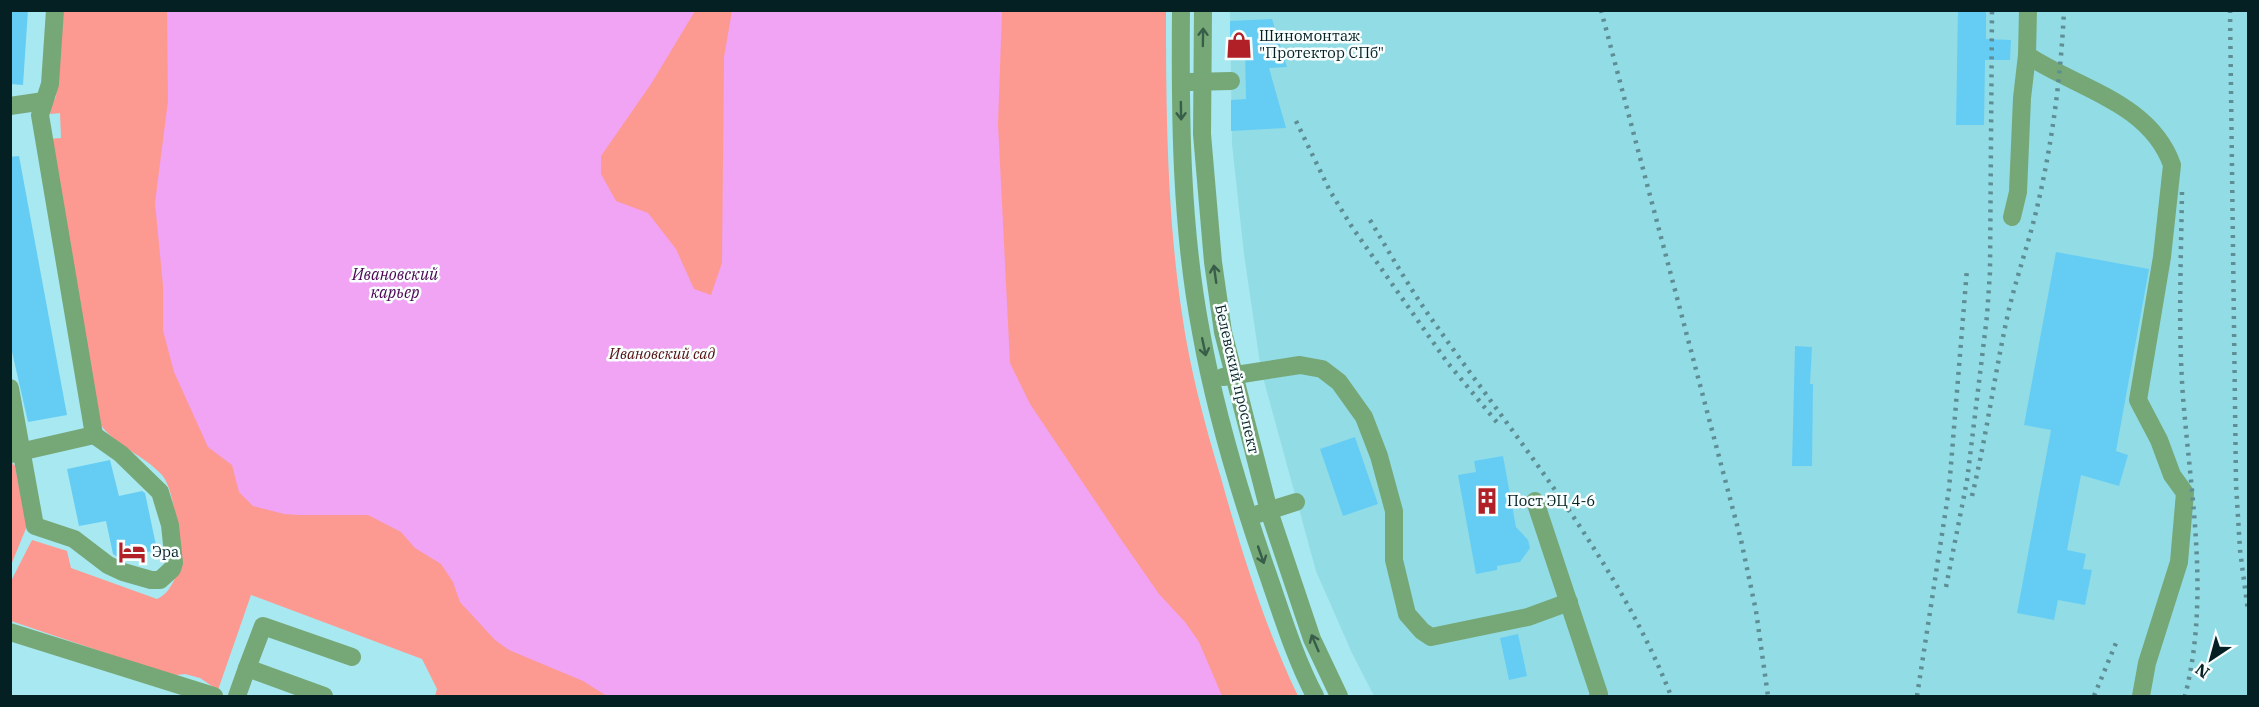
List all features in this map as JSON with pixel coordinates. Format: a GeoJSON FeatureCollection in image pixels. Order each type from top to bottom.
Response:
{"type":"FeatureCollection","features":[{"type":"Feature","properties":{"kind":"street"},"geometry":{"type":"LineString","coordinates":[[10,388],[16,453],[35,526],[74,539],[108,565],[123,572],[151,580],[160,580],[167,575],[174,563],[170,525],[160,492],[121,454],[94,435],[40,116],[50,84],[56,10]]}},
{"type":"Feature","properties":{"kind":"street","name":"Белевский проспект"},"geometry":{"type":"LineString","coordinates":[[1181,10],[1182,160],[1191,259],[1201,331],[1211,379],[1248,517],[1293,647],[1315,696]]}},
{"type":"Feature","properties":{"kind":"street","name":"Белевский проспект"},"geometry":{"type":"LineString","coordinates":[[1203,10],[1202,134],[1213,262],[1223,332],[1269,510],[1312,639],[1339,696]]}},
{"type":"Feature","properties":{"kind":"street"},"geometry":{"type":"LineString","coordinates":[[2012,217],[2018,192],[2028,10]]}},
{"type":"Feature","properties":{"kind":"street"},"geometry":{"type":"LineString","coordinates":[[2027,55],[2045,67],[2094,89],[2123,107],[2157,138],[2167,151],[2172,165],[2162,257],[2138,400],[2160,440],[2172,475],[2185,493],[2179,562],[2147,663],[2141,696]]}},
{"type":"Feature","properties":{"kind":"street"},"geometry":{"type":"LineString","coordinates":[[1181,82],[1231,81]]}},
{"type":"Feature","properties":{"kind":"street"},"geometry":{"type":"LineString","coordinates":[[10,106],[44,101]]}},
{"type":"Feature","properties":{"kind":"street"},"geometry":{"type":"LineString","coordinates":[[1211,379],[1300,365],[1322,369],[1339,382],[1364,417],[1379,456],[1394,511],[1394,560],[1407,614],[1422,632],[1431,637],[1528,616],[1569,602]]}},
{"type":"Feature","properties":{"kind":"street"},"geometry":{"type":"LineString","coordinates":[[16,453],[94,435]]}},
{"type":"Feature","properties":{"kind":"street"},"geometry":{"type":"LineString","coordinates":[[1535,501],[1598,696]]}},
{"type":"Feature","properties":{"kind":"street"},"geometry":{"type":"LineString","coordinates":[[1248,517],[1296,502]]}},
{"type":"Feature","properties":{"kind":"street"},"geometry":{"type":"LineString","coordinates":[[237,696],[263,626],[352,657]]}},
{"type":"Feature","properties":{"kind":"street"},"geometry":{"type":"LineString","coordinates":[[10,632],[213,696]]}},
{"type":"Feature","properties":{"kind":"street"},"geometry":{"type":"LineString","coordinates":[[247,668],[324,696]]}},
{"type":"Feature","properties":{"kind":"shaded area"},"geometry":{"type":"Polygon","coordinates":[[[1230,10],[2248,11],[2248,696],[1374,696],[1352,653],[1316,571],[1261,370],[1244,254],[1232,144],[1230,10]]]}},
{"type":"Feature","properties":{"kind":"green space","name":"Ивановский карьер"},"geometry":{"type":"Polygon","coordinates":[[[62,11],[1166,11],[1170,201],[1177,276],[1189,356],[1209,438],[1246,562],[1275,643],[1298,696],[435,696],[437,689],[422,659],[251,595],[218,690],[200,678],[185,674],[176,675],[147,667],[11,621],[10,583],[32,540],[67,551],[71,568],[157,599],[163,596],[170,587],[177,569],[178,541],[174,509],[167,483],[162,475],[120,444],[98,421],[49,139],[61,138],[60,113],[51,114],[48,110],[56,97],[62,11]]]}},
{"type":"Feature","properties":{"kind":"green space"},"geometry":{"type":"Polygon","coordinates":[[[11,462],[15,466],[27,526],[11,565],[11,462]]]}},
{"type":"Feature","properties":{"kind":"water","name":"Ивановский карьер"},"geometry":{"type":"Polygon","coordinates":[[[167,11],[695,11],[651,84],[601,156],[601,174],[616,201],[648,213],[676,249],[694,289],[711,295],[722,263],[724,57],[732,11],[1002,11],[998,124],[1010,363],[1030,404],[1120,538],[1159,594],[1185,622],[1199,642],[1222,696],[607,696],[583,681],[509,650],[495,640],[460,602],[453,582],[441,564],[415,548],[401,532],[368,515],[284,514],[253,506],[239,492],[232,465],[208,447],[174,372],[163,330],[163,285],[155,203],[168,101],[167,11]]]}},
{"type":"Feature","properties":{"kind":"building"},"geometry":{"type":"Polygon","coordinates":[[[10,10],[28,10],[23,85],[10,84],[10,10]]]}},
{"type":"Feature","properties":{"kind":"building"},"geometry":{"type":"Polygon","coordinates":[[[1958,10],[1986,10],[1986,39],[2011,40],[2010,60],[1985,60],[1984,125],[1956,125],[1958,10]]]}},
{"type":"Feature","properties":{"kind":"building"},"geometry":{"type":"Polygon","coordinates":[[[1272,19],[1287,67],[1269,68],[1286,128],[1231,131],[1231,100],[1246,99],[1245,49],[1230,49],[1230,21],[1272,19]]]}},
{"type":"Feature","properties":{"kind":"building"},"geometry":{"type":"Polygon","coordinates":[[[19,156],[67,415],[28,422],[10,343],[10,157],[19,156]]]}},
{"type":"Feature","properties":{"kind":"building"},"geometry":{"type":"Polygon","coordinates":[[[2056,252],[2149,269],[2116,451],[2128,455],[2119,486],[2081,475],[2067,550],[2086,554],[2083,569],[2092,570],[2085,605],[2058,600],[2054,620],[2017,613],[2051,430],[2024,425],[2056,252]]]}},
{"type":"Feature","properties":{"kind":"building"},"geometry":{"type":"Polygon","coordinates":[[[1795,346],[1812,347],[1810,384],[1813,384],[1812,466],[1792,466],[1795,346]]]}},
{"type":"Feature","properties":{"kind":"building"},"geometry":{"type":"Polygon","coordinates":[[[1355,437],[1378,504],[1343,516],[1320,449],[1355,437]]]}},
{"type":"Feature","properties":{"kind":"building","name":"Пост ЭЦ 4-6"},"geometry":{"type":"Polygon","coordinates":[[[1503,456],[1516,527],[1528,540],[1530,548],[1520,562],[1497,566],[1497,570],[1476,574],[1458,475],[1476,472],[1474,461],[1503,456]]]}},
{"type":"Feature","properties":{"kind":"building"},"geometry":{"type":"Polygon","coordinates":[[[110,460],[119,496],[142,491],[145,493],[157,550],[119,558],[113,554],[106,521],[79,526],[67,469],[110,460]]]}},
{"type":"Feature","properties":{"kind":"building"},"geometry":{"type":"Polygon","coordinates":[[[1518,634],[1527,676],[1509,680],[1500,638],[1518,634]]]}},
{"type":"Feature","properties":{"kind":"railway"},"geometry":{"type":"LineString","coordinates":[[1601,10],[1741,540],[1756,611],[1768,696]]}},
{"type":"Feature","properties":{"kind":"railway"},"geometry":{"type":"LineString","coordinates":[[1946,587],[1967,481],[1987,316],[1990,272],[1992,10]]}},
{"type":"Feature","properties":{"kind":"railway"},"geometry":{"type":"LineString","coordinates":[[1972,496],[2009,309],[2044,176],[2056,105],[2064,10]]}},
{"type":"Feature","properties":{"kind":"railway"},"geometry":{"type":"LineString","coordinates":[[2230,10],[2236,484],[2240,550],[2248,611]]}},
{"type":"Feature","properties":{"kind":"railway"},"geometry":{"type":"LineString","coordinates":[[1296,121],[1330,191],[1352,227],[1447,362],[1500,426]]}},
{"type":"Feature","properties":{"kind":"railway"},"geometry":{"type":"LineString","coordinates":[[2182,192],[2181,371],[2194,510],[2197,585],[2196,622],[2185,696]]}},
{"type":"Feature","properties":{"kind":"railway"},"geometry":{"type":"LineString","coordinates":[[1370,220],[1429,315],[1534,460],[1596,552],[1624,599],[1671,696]]}},
{"type":"Feature","properties":{"kind":"railway"},"geometry":{"type":"LineString","coordinates":[[1917,696],[1949,489],[1967,269]]}},
{"type":"Feature","properties":{"kind":"railway"},"geometry":{"type":"LineString","coordinates":[[2094,696],[2116,643]]}},
{"type":"Feature","properties":{"kind":"place","name":"Шиномонтаж \"Протектор СПб\""},"geometry":{"type":"Point","coordinates":[1239,45]}},
{"type":"Feature","properties":{"kind":"place","name":"Пост ЭЦ 4-6"},"geometry":{"type":"Point","coordinates":[1487,501]}},
{"type":"Feature","properties":{"kind":"place","name":"Эра"},"geometry":{"type":"Point","coordinates":[132,552]}},
{"type":"Feature","properties":{"kind":"park label","name":"Ивановский сад"},"geometry":{"type":"Point","coordinates":[662,354]}}]}
